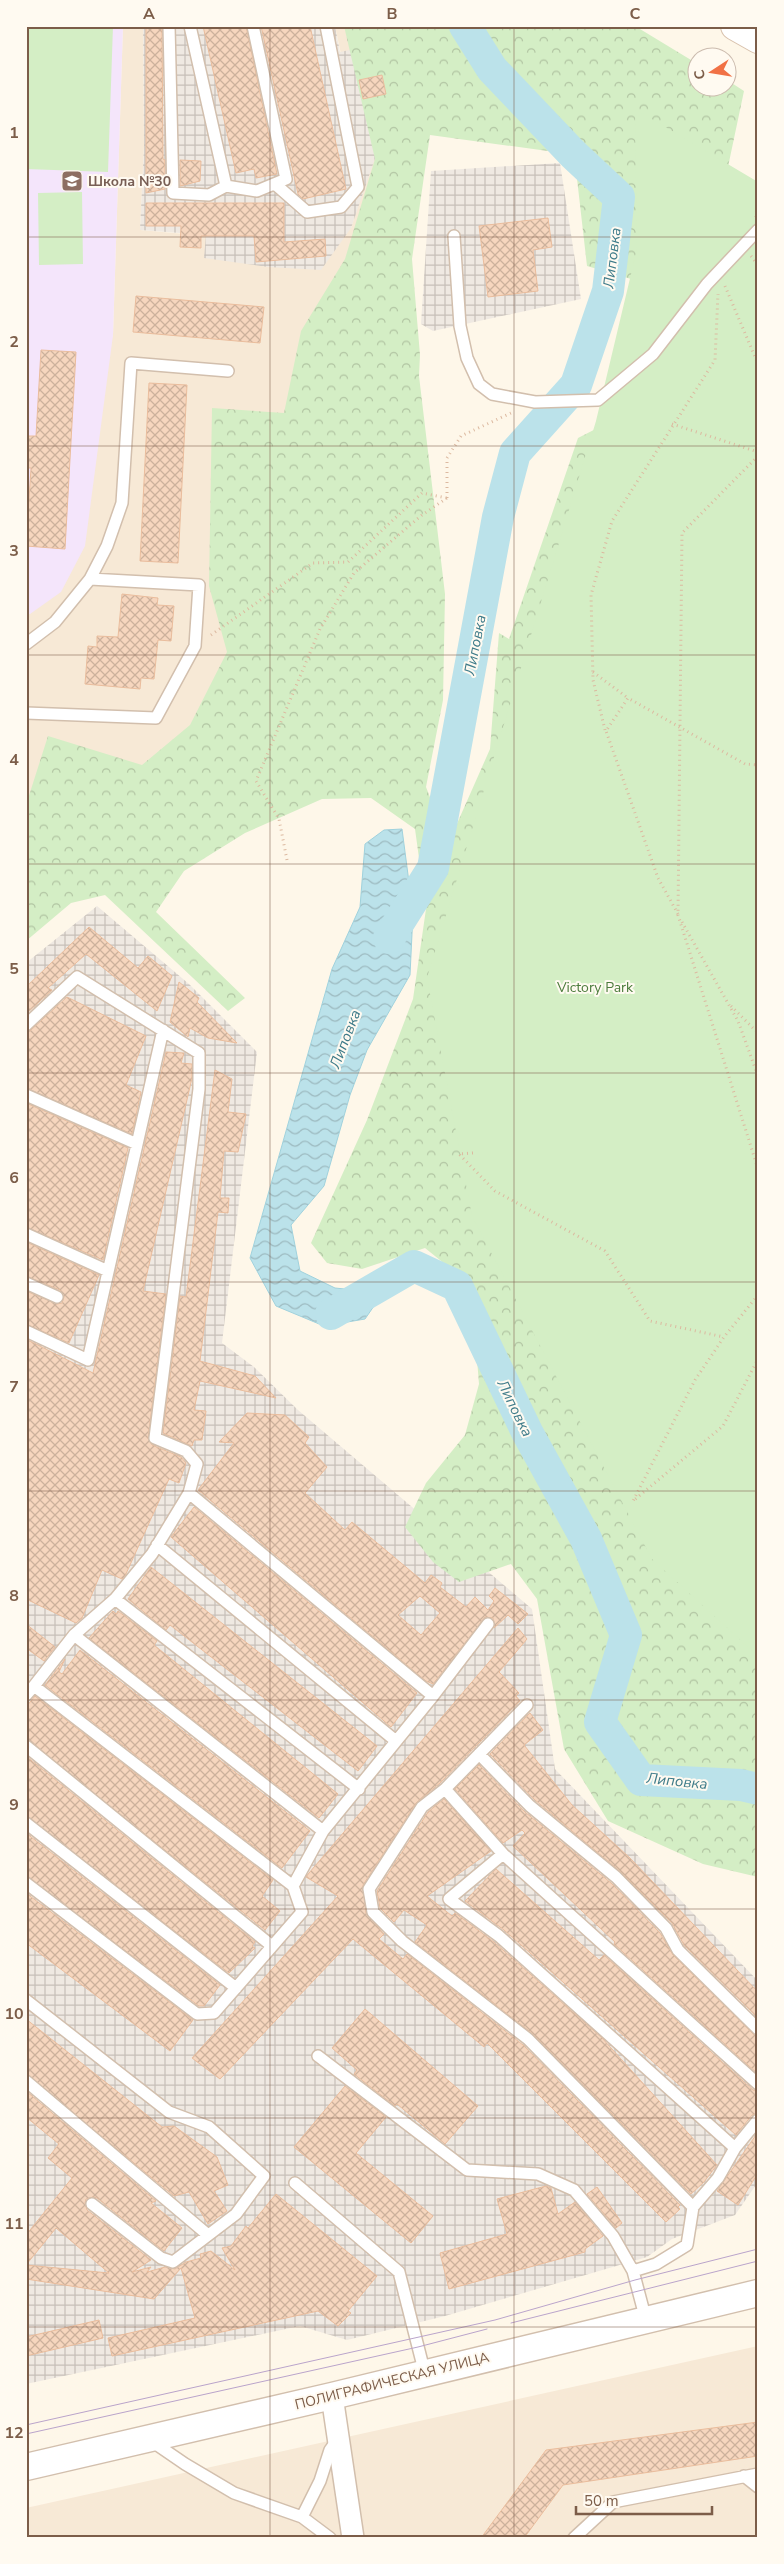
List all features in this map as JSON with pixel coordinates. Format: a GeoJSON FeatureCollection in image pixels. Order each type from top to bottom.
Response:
{"type":"FeatureCollection","features":[{"type":"Feature","properties":{"kind":"main road"},"geometry":{"type":"LineString","coordinates":[[735,26],[758,39]]}},
{"type":"Feature","properties":{"kind":"street","name":"ПОЛИГРАФИЧЕСКАЯ УЛИЦА"},"geometry":{"type":"LineString","coordinates":[[26,2467],[425,2374],[758,2293]]}},
{"type":"Feature","properties":{"kind":"street"},"geometry":{"type":"LineString","coordinates":[[332,2396],[354,2538]]}},
{"type":"Feature","properties":{"kind":"lane"},"geometry":{"type":"LineString","coordinates":[[169,26],[173,193],[209,195],[226,186],[257,191],[286,179],[253,26]]}},
{"type":"Feature","properties":{"kind":"lane"},"geometry":{"type":"LineString","coordinates":[[190,26],[226,186]]}},
{"type":"Feature","properties":{"kind":"lane"},"geometry":{"type":"LineString","coordinates":[[275,184],[307,212],[341,207],[358,187],[326,26]]}},
{"type":"Feature","properties":{"kind":"lane"},"geometry":{"type":"LineString","coordinates":[[454,236],[460,326],[467,358],[479,384],[492,394],[535,402],[598,400],[653,354],[719,271],[757,231]]}},
{"type":"Feature","properties":{"kind":"lane"},"geometry":{"type":"LineString","coordinates":[[26,644],[55,622],[90,579],[107,546],[122,503],[131,363],[228,371]]}},
{"type":"Feature","properties":{"kind":"lane"},"geometry":{"type":"LineString","coordinates":[[26,713],[156,718],[195,646],[199,585],[90,579]]}},
{"type":"Feature","properties":{"kind":"lane"},"geometry":{"type":"LineString","coordinates":[[26,1025],[77,977],[200,1053],[199,1089],[154,1438],[186,1452],[197,1464],[189,1492],[157,1545],[115,1599],[74,1635],[30,1690],[294,1886],[302,1912],[214,2013],[197,2014],[26,1883]]}},
{"type":"Feature","properties":{"kind":"lane"},"geometry":{"type":"LineString","coordinates":[[26,1331],[88,1360],[163,1030]]}},
{"type":"Feature","properties":{"kind":"lane"},"geometry":{"type":"LineString","coordinates":[[26,1095],[137,1144]]}},
{"type":"Feature","properties":{"kind":"lane"},"geometry":{"type":"LineString","coordinates":[[26,1234],[108,1272]]}},
{"type":"Feature","properties":{"kind":"lane"},"geometry":{"type":"LineString","coordinates":[[26,1282],[57,1297]]}},
{"type":"Feature","properties":{"kind":"lane"},"geometry":{"type":"LineString","coordinates":[[189,1492],[433,1696]]}},
{"type":"Feature","properties":{"kind":"lane"},"geometry":{"type":"LineString","coordinates":[[157,1545],[396,1741]]}},
{"type":"Feature","properties":{"kind":"lane"},"geometry":{"type":"LineString","coordinates":[[115,1599],[359,1789]]}},
{"type":"Feature","properties":{"kind":"lane"},"geometry":{"type":"LineString","coordinates":[[294,1886],[323,1831],[359,1789],[488,1624]]}},
{"type":"Feature","properties":{"kind":"lane"},"geometry":{"type":"LineString","coordinates":[[74,1635],[323,1831]]}},
{"type":"Feature","properties":{"kind":"lane"},"geometry":{"type":"LineString","coordinates":[[527,1705],[445,1789],[422,1807],[370,1889],[373,1912],[402,1941],[528,2038],[693,2207]]}},
{"type":"Feature","properties":{"kind":"lane"},"geometry":{"type":"LineString","coordinates":[[26,1746],[272,1946]]}},
{"type":"Feature","properties":{"kind":"lane"},"geometry":{"type":"LineString","coordinates":[[479,1754],[530,1806],[616,1878],[666,1928],[678,1950],[758,2029]]}},
{"type":"Feature","properties":{"kind":"lane"},"geometry":{"type":"LineString","coordinates":[[445,1789],[503,1854],[758,2084]]}},
{"type":"Feature","properties":{"kind":"lane"},"geometry":{"type":"LineString","coordinates":[[26,1823],[236,1988]]}},
{"type":"Feature","properties":{"kind":"lane"},"geometry":{"type":"LineString","coordinates":[[503,1854],[449,1899],[499,1936],[735,2148]]}},
{"type":"Feature","properties":{"kind":"lane"},"geometry":{"type":"LineString","coordinates":[[26,2000],[169,2112],[209,2127],[264,2176],[236,2214],[172,2262],[161,2258],[92,2204]]}},
{"type":"Feature","properties":{"kind":"lane"},"geometry":{"type":"LineString","coordinates":[[318,2056],[467,2170],[538,2174],[574,2190],[613,2236],[633,2271],[646,2320]]}},
{"type":"Feature","properties":{"kind":"lane"},"geometry":{"type":"LineString","coordinates":[[26,2081],[208,2235]]}},
{"type":"Feature","properties":{"kind":"lane"},"geometry":{"type":"LineString","coordinates":[[633,2271],[656,2264],[687,2245],[693,2207],[718,2178],[735,2148],[758,2120]]}},
{"type":"Feature","properties":{"kind":"lane"},"geometry":{"type":"LineString","coordinates":[[295,2183],[399,2272],[425,2374]]}},
{"type":"Feature","properties":{"kind":"lane"},"geometry":{"type":"LineString","coordinates":[[148,2439],[234,2493],[302,2517],[330,2538]]}},
{"type":"Feature","properties":{"kind":"lane"},"geometry":{"type":"LineString","coordinates":[[302,2517],[320,2481],[330,2450],[338,2439]]}},
{"type":"Feature","properties":{"kind":"lane"},"geometry":{"type":"LineString","coordinates":[[574,2538],[613,2502],[758,2474]]}},
{"type":"Feature","properties":{"kind":"lane"},"geometry":{"type":"LineString","coordinates":[[744,2476],[758,2487]]}},
{"type":"Feature","properties":{"kind":"path"},"geometry":{"type":"LineString","coordinates":[[757,231],[758,193]]}},
{"type":"Feature","properties":{"kind":"path"},"geometry":{"type":"LineString","coordinates":[[719,271],[758,364]]}},
{"type":"Feature","properties":{"kind":"path"},"geometry":{"type":"LineString","coordinates":[[719,271],[715,360],[672,424],[612,521],[591,596],[593,671],[606,731],[658,878],[738,1020],[758,1076]]}},
{"type":"Feature","properties":{"kind":"path"},"geometry":{"type":"LineString","coordinates":[[447,498],[447,458],[461,436],[535,402]]}},
{"type":"Feature","properties":{"kind":"path"},"geometry":{"type":"LineString","coordinates":[[672,424],[758,452]]}},
{"type":"Feature","properties":{"kind":"path"},"geometry":{"type":"LineString","coordinates":[[758,456],[682,533],[678,915],[758,1169]]}},
{"type":"Feature","properties":{"kind":"path"},"geometry":{"type":"LineString","coordinates":[[195,646],[313,563],[348,562],[422,493],[447,498]]}},
{"type":"Feature","properties":{"kind":"path"},"geometry":{"type":"LineString","coordinates":[[287,860],[279,819],[256,781],[320,629],[354,573],[422,515],[447,498]]}},
{"type":"Feature","properties":{"kind":"path"},"geometry":{"type":"LineString","coordinates":[[593,671],[628,698],[680,728],[745,764],[758,765]]}},
{"type":"Feature","properties":{"kind":"path"},"geometry":{"type":"LineString","coordinates":[[606,731],[628,698]]}},
{"type":"Feature","properties":{"kind":"path"},"geometry":{"type":"LineString","coordinates":[[727,1002],[758,1033]]}},
{"type":"Feature","properties":{"kind":"path"},"geometry":{"type":"LineString","coordinates":[[472,1153],[459,1154],[495,1191],[605,1251],[650,1321],[724,1337]]}},
{"type":"Feature","properties":{"kind":"path"},"geometry":{"type":"LineString","coordinates":[[758,1295],[724,1337],[695,1380],[633,1501],[723,1426],[758,1359]]}},
{"type":"Feature","properties":{"kind":"shaded area","name":"Школа №30"},"geometry":{"type":"Polygon","coordinates":[[[26,26],[123,26],[113,335],[85,546],[61,592],[30,614],[26,614],[26,26]]]}},
{"type":"Feature","properties":{"kind":"shaded area"},"geometry":{"type":"Polygon","coordinates":[[[123,26],[143,26],[144,146],[140,230],[207,236],[205,258],[351,228],[367,177],[335,26],[392,26],[403,100],[234,738],[26,876],[26,614],[30,614],[113,335],[123,26]]]}},
{"type":"Feature","properties":{"kind":"shaded area"},"geometry":{"type":"Polygon","coordinates":[[[143,26],[335,26],[340,52],[378,44],[391,112],[351,228],[321,270],[268,267],[204,258],[206,235],[140,230],[144,146],[143,26]]]}},
{"type":"Feature","properties":{"kind":"shaded area"},"geometry":{"type":"Polygon","coordinates":[[[560,163],[581,299],[433,331],[421,324],[431,171],[560,163]]]}},
{"type":"Feature","properties":{"kind":"shaded area"},"geometry":{"type":"Polygon","coordinates":[[[97,906],[189,984],[257,1052],[222,1343],[254,1367],[298,1410],[532,1609],[555,1769],[758,1981],[758,2182],[735,2215],[672,2239],[647,2257],[445,2316],[347,2340],[300,2326],[26,2384],[26,963],[97,906]]]}},
{"type":"Feature","properties":{"kind":"shaded area"},"geometry":{"type":"Polygon","coordinates":[[[758,2346],[758,2538],[26,2538],[26,2508],[758,2346]]]}},
{"type":"Feature","properties":{"kind":"green space"},"geometry":{"type":"Polygon","coordinates":[[[26,26],[113,26],[108,172],[26,169],[26,26]]]}},
{"type":"Feature","properties":{"kind":"green space"},"geometry":{"type":"Polygon","coordinates":[[[344,26],[635,26],[686,57],[686,98],[736,98],[736,86],[744,91],[717,219],[648,284],[587,266],[576,170],[555,152],[430,135],[412,259],[420,355],[419,376],[445,594],[443,700],[426,787],[448,844],[490,749],[499,633],[509,639],[578,438],[623,415],[758,460],[758,1877],[703,1864],[608,1821],[564,1749],[537,1599],[511,1564],[459,1582],[433,1562],[405,1527],[426,1483],[465,1435],[479,1384],[471,1285],[425,1248],[362,1269],[327,1263],[311,1243],[367,1120],[413,999],[426,909],[415,829],[371,798],[322,799],[245,833],[184,871],[156,912],[245,998],[228,1011],[105,895],[71,903],[26,941],[26,805],[48,736],[142,765],[190,725],[227,652],[209,586],[212,408],[284,413],[301,331],[345,259],[375,159],[344,26]]]}},
{"type":"Feature","properties":{"kind":"green space","name":"Victory Park"},"geometry":{"type":"Polygon","coordinates":[[[635,109],[758,182],[758,1656],[652,1559],[472,1216],[427,978],[596,421],[637,249],[635,109]]]}},
{"type":"Feature","properties":{"kind":"green space"},"geometry":{"type":"Polygon","coordinates":[[[82,192],[83,264],[39,265],[38,193],[82,192]]]}},
{"type":"Feature","properties":{"kind":"water"},"geometry":{"type":"Polygon","coordinates":[[[402,829],[413,913],[410,975],[367,1050],[350,1095],[324,1186],[291,1225],[300,1271],[335,1288],[383,1293],[365,1319],[324,1326],[276,1306],[250,1258],[332,969],[360,907],[365,844],[384,830],[402,829]]]}},
{"type":"Feature","properties":{"kind":"building"},"geometry":{"type":"Polygon","coordinates":[[[146,26],[162,26],[165,189],[146,193],[146,26]]]}},
{"type":"Feature","properties":{"kind":"building"},"geometry":{"type":"Polygon","coordinates":[[[203,26],[246,26],[277,174],[256,178],[254,169],[236,173],[203,26]]]}},
{"type":"Feature","properties":{"kind":"building"},"geometry":{"type":"Polygon","coordinates":[[[261,26],[310,26],[346,189],[303,199],[298,194],[261,26]]]}},
{"type":"Feature","properties":{"kind":"building"},"geometry":{"type":"Polygon","coordinates":[[[382,75],[386,94],[363,99],[359,80],[382,75]]]}},
{"type":"Feature","properties":{"kind":"building"},"geometry":{"type":"Polygon","coordinates":[[[180,160],[201,161],[200,181],[180,186],[180,160]]]}},
{"type":"Feature","properties":{"kind":"building"},"geometry":{"type":"Polygon","coordinates":[[[146,203],[284,203],[284,242],[325,239],[326,256],[256,262],[254,236],[201,236],[201,248],[180,247],[181,226],[146,226],[146,203]]]}},
{"type":"Feature","properties":{"kind":"building"},"geometry":{"type":"Polygon","coordinates":[[[548,218],[552,247],[533,250],[538,291],[488,297],[479,226],[548,218]]]}},
{"type":"Feature","properties":{"kind":"building"},"geometry":{"type":"Polygon","coordinates":[[[136,296],[264,307],[260,343],[133,332],[136,296]]]}},
{"type":"Feature","properties":{"kind":"building"},"geometry":{"type":"Polygon","coordinates":[[[41,350],[76,352],[65,549],[26,546],[31,468],[26,468],[26,436],[36,436],[41,350]]]}},
{"type":"Feature","properties":{"kind":"building"},"geometry":{"type":"Polygon","coordinates":[[[149,383],[187,385],[178,563],[140,561],[149,383]]]}},
{"type":"Feature","properties":{"kind":"building"},"geometry":{"type":"Polygon","coordinates":[[[122,594],[158,598],[157,605],[174,606],[171,641],[158,640],[154,679],[141,678],[140,689],[85,684],[88,646],[97,647],[97,636],[118,637],[122,594]]]}},
{"type":"Feature","properties":{"kind":"building"},"geometry":{"type":"Polygon","coordinates":[[[89,927],[138,968],[148,956],[172,976],[157,1011],[86,954],[48,988],[52,990],[26,1014],[26,987],[89,927]]]}},
{"type":"Feature","properties":{"kind":"building"},"geometry":{"type":"Polygon","coordinates":[[[179,982],[199,998],[197,1002],[237,1043],[208,1038],[190,1028],[188,1037],[170,1022],[179,982]]]}},
{"type":"Feature","properties":{"kind":"building"},"geometry":{"type":"Polygon","coordinates":[[[67,997],[146,1036],[126,1085],[141,1092],[132,1134],[26,1088],[26,1032],[31,1030],[67,997]]]}},
{"type":"Feature","properties":{"kind":"building"},"geometry":{"type":"Polygon","coordinates":[[[166,1052],[184,1053],[181,1063],[192,1064],[192,1078],[143,1291],[166,1294],[148,1438],[152,1445],[181,1457],[186,1463],[179,1483],[169,1479],[125,1576],[122,1579],[102,1570],[82,1618],[76,1623],[26,1599],[26,1339],[93,1373],[166,1052]]]}},
{"type":"Feature","properties":{"kind":"building"},"geometry":{"type":"Polygon","coordinates":[[[215,1070],[232,1079],[228,1112],[246,1114],[238,1152],[224,1151],[220,1198],[229,1198],[228,1213],[218,1212],[200,1361],[255,1376],[276,1398],[200,1381],[194,1410],[206,1411],[202,1440],[194,1440],[192,1446],[163,1433],[180,1296],[186,1297],[215,1070]]]}},
{"type":"Feature","properties":{"kind":"building"},"geometry":{"type":"Polygon","coordinates":[[[26,1103],[128,1148],[103,1260],[26,1227],[26,1103]]]}},
{"type":"Feature","properties":{"kind":"building"},"geometry":{"type":"Polygon","coordinates":[[[26,1242],[99,1275],[69,1343],[26,1324],[26,1291],[57,1304],[62,1303],[64,1297],[60,1290],[26,1276],[26,1242]]]}},
{"type":"Feature","properties":{"kind":"building"},"geometry":{"type":"Polygon","coordinates":[[[247,1413],[285,1415],[309,1437],[305,1443],[327,1467],[305,1493],[345,1530],[352,1522],[425,1583],[431,1575],[442,1583],[440,1587],[466,1607],[475,1597],[488,1610],[494,1601],[489,1596],[495,1588],[528,1614],[518,1624],[508,1615],[494,1628],[493,1618],[485,1617],[433,1684],[426,1681],[198,1490],[234,1443],[219,1442],[247,1413]],[[420,1596],[398,1615],[421,1635],[440,1613],[420,1596]]]}},
{"type":"Feature","properties":{"kind":"building"},"geometry":{"type":"Polygon","coordinates":[[[194,1507],[417,1693],[391,1727],[171,1537],[194,1507]]]}},
{"type":"Feature","properties":{"kind":"building"},"geometry":{"type":"Polygon","coordinates":[[[151,1567],[377,1746],[358,1771],[170,1625],[166,1630],[128,1599],[151,1567]]]}},
{"type":"Feature","properties":{"kind":"building"},"geometry":{"type":"Polygon","coordinates":[[[113,1611],[116,1614],[118,1611],[157,1641],[154,1645],[338,1794],[319,1818],[89,1638],[113,1611]]]}},
{"type":"Feature","properties":{"kind":"building"},"geometry":{"type":"Polygon","coordinates":[[[26,1624],[55,1647],[44,1661],[26,1648],[26,1624]]]}},
{"type":"Feature","properties":{"kind":"building"},"geometry":{"type":"Polygon","coordinates":[[[518,1628],[527,1639],[499,1672],[519,1693],[516,1696],[520,1701],[440,1783],[416,1803],[363,1885],[366,1913],[384,1934],[379,1939],[403,1959],[407,1954],[523,2045],[680,2205],[678,2207],[680,2209],[666,2222],[487,2043],[484,2047],[353,1939],[220,2079],[192,2058],[338,1896],[306,1877],[309,1873],[518,1628]]]}},
{"type":"Feature","properties":{"kind":"building"},"geometry":{"type":"Polygon","coordinates":[[[80,1650],[310,1831],[282,1868],[45,1685],[65,1659],[59,1672],[62,1674],[80,1650]]]}},
{"type":"Feature","properties":{"kind":"building"},"geometry":{"type":"Polygon","coordinates":[[[35,1696],[273,1880],[262,1896],[280,1911],[265,1930],[26,1739],[26,1707],[35,1696]]]}},
{"type":"Feature","properties":{"kind":"building"},"geometry":{"type":"Polygon","coordinates":[[[530,1713],[543,1730],[524,1745],[572,1805],[630,1858],[758,1992],[758,2018],[684,1945],[672,1923],[621,1872],[535,1800],[490,1754],[530,1713]]]}},
{"type":"Feature","properties":{"kind":"building"},"geometry":{"type":"Polygon","coordinates":[[[26,1756],[255,1942],[252,1946],[255,1948],[229,1973],[26,1816],[26,1756]]]}},
{"type":"Feature","properties":{"kind":"building"},"geometry":{"type":"Polygon","coordinates":[[[479,1765],[525,1812],[611,1883],[660,1933],[673,1955],[753,2034],[758,2036],[758,2074],[614,1944],[615,1942],[513,1846],[525,1833],[522,1830],[503,1843],[455,1789],[479,1765]]]}},
{"type":"Feature","properties":{"kind":"building"},"geometry":{"type":"Polygon","coordinates":[[[444,1799],[491,1851],[427,1896],[452,1916],[455,1913],[494,1942],[602,2038],[717,2165],[704,2182],[691,2194],[533,2034],[415,1942],[427,1925],[404,1910],[394,1922],[380,1908],[377,1891],[428,1812],[444,1799]]]}},
{"type":"Feature","properties":{"kind":"building"},"geometry":{"type":"Polygon","coordinates":[[[26,1833],[220,1985],[204,2006],[199,2006],[26,1876],[26,1833]]]}},
{"type":"Feature","properties":{"kind":"building"},"geometry":{"type":"Polygon","coordinates":[[[496,1869],[599,1960],[604,1955],[753,2090],[758,2091],[758,2113],[752,2115],[736,2135],[504,1930],[465,1901],[496,1869]]]}},
{"type":"Feature","properties":{"kind":"building"},"geometry":{"type":"Polygon","coordinates":[[[26,1893],[193,2020],[170,2051],[26,1943],[26,1893]]]}},
{"type":"Feature","properties":{"kind":"building"},"geometry":{"type":"Polygon","coordinates":[[[365,2009],[478,2106],[445,2144],[397,2104],[395,2106],[354,2074],[357,2070],[332,2048],[365,2009]]]}},
{"type":"Feature","properties":{"kind":"building"},"geometry":{"type":"Polygon","coordinates":[[[26,2019],[162,2127],[174,2126],[217,2157],[228,2185],[214,2191],[227,2211],[208,2224],[189,2192],[174,2196],[26,2074],[26,2019]]]}},
{"type":"Feature","properties":{"kind":"building"},"geometry":{"type":"Polygon","coordinates":[[[345,2086],[386,2117],[356,2153],[433,2216],[411,2243],[294,2147],[345,2086]]]}},
{"type":"Feature","properties":{"kind":"building"},"geometry":{"type":"Polygon","coordinates":[[[26,2091],[156,2201],[151,2203],[182,2228],[164,2251],[97,2198],[86,2199],[87,2210],[151,2260],[132,2272],[151,2267],[147,2272],[165,2267],[175,2269],[186,2262],[201,2258],[200,2254],[211,2251],[235,2270],[222,2248],[231,2246],[246,2226],[248,2228],[276,2194],[377,2276],[348,2311],[351,2313],[338,2326],[318,2311],[112,2356],[108,2338],[195,2318],[181,2268],[154,2299],[26,2279],[26,2265],[26,2235],[72,2178],[48,2158],[59,2144],[26,2117],[26,2091]],[[56,2228],[26,2265],[109,2273],[56,2228]]]}},
{"type":"Feature","properties":{"kind":"building"},"geometry":{"type":"Polygon","coordinates":[[[758,2132],[758,2173],[738,2205],[717,2191],[758,2132]]]}},
{"type":"Feature","properties":{"kind":"building"},"geometry":{"type":"Polygon","coordinates":[[[546,2186],[551,2188],[558,2214],[575,2202],[603,2236],[585,2249],[585,2252],[449,2289],[440,2253],[507,2234],[497,2199],[546,2186]]]}},
{"type":"Feature","properties":{"kind":"building"},"geometry":{"type":"Polygon","coordinates":[[[597,2187],[622,2223],[616,2228],[587,2194],[597,2187]]]}},
{"type":"Feature","properties":{"kind":"building"},"geometry":{"type":"Polygon","coordinates":[[[99,2320],[103,2338],[26,2356],[26,2337],[99,2320]]]}},
{"type":"Feature","properties":{"kind":"building"},"geometry":{"type":"Polygon","coordinates":[[[758,2422],[758,2456],[563,2485],[524,2538],[481,2538],[546,2450],[758,2422]]]}},
{"type":"Feature","properties":{"kind":"waterway","name":"Липовка"},"geometry":{"type":"LineString","coordinates":[[389,938],[433,868],[498,517],[515,453],[576,385],[608,291],[619,197],[573,154],[492,69],[465,26]]}},
{"type":"Feature","properties":{"kind":"waterway","name":"Липовка"},"geometry":{"type":"LineString","coordinates":[[331,1314],[414,1266],[457,1286],[527,1432],[586,1539],[626,1635],[600,1722],[641,1780],[741,1785],[758,1789]]}},
{"type":"Feature","properties":{"kind":"tram line"},"geometry":{"type":"LineString","coordinates":[[26,2425],[495,2320],[635,2280],[758,2249]]}},
{"type":"Feature","properties":{"kind":"tram line"},"geometry":{"type":"LineString","coordinates":[[511,2323],[758,2261]]}},
{"type":"Feature","properties":{"kind":"tram line"},"geometry":{"type":"LineString","coordinates":[[26,2434],[418,2347],[487,2329]]}},
{"type":"Feature","properties":{"kind":"place","name":"Школа №30"},"geometry":{"type":"Point","coordinates":[72,181]}}]}
